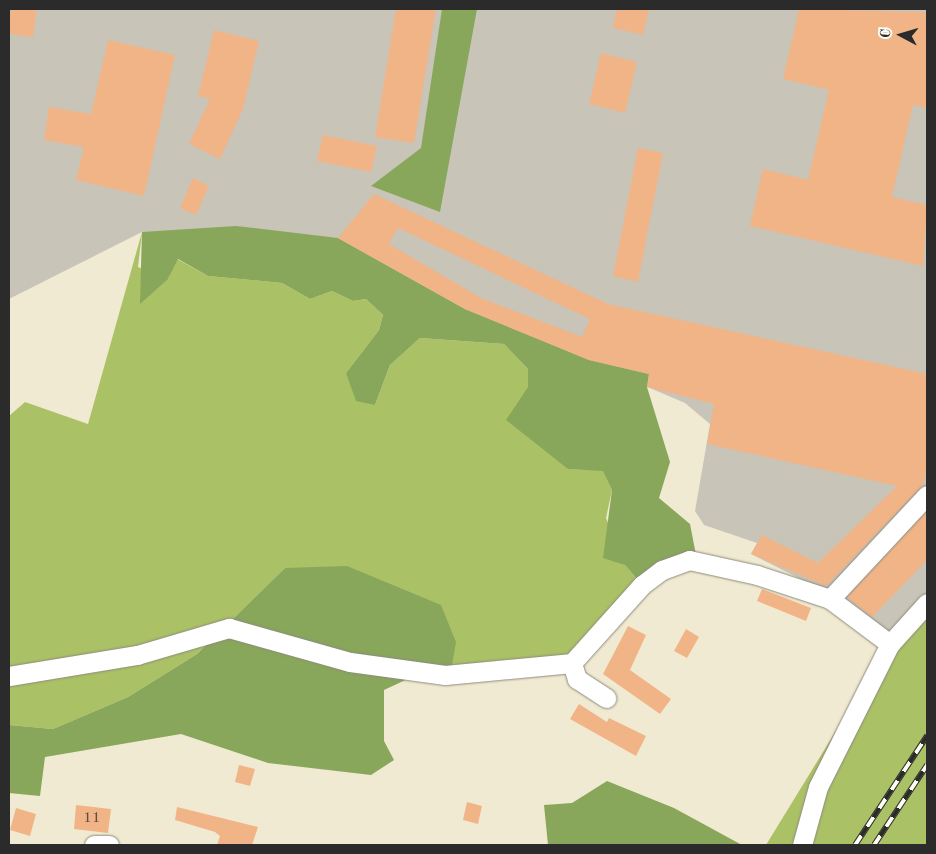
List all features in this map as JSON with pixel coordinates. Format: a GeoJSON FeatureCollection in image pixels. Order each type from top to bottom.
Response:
{"type":"FeatureCollection","features":[{"type":"Feature","properties":{"kind":"street"},"geometry":{"type":"LineString","coordinates":[[830,599],[927,495]]}},
{"type":"Feature","properties":{"kind":"street"},"geometry":{"type":"LineString","coordinates":[[9,676],[137,655],[230,628],[350,662],[436,674],[478,675],[572,663],[642,585],[662,570],[689,560],[757,574],[830,599],[890,644]]}},
{"type":"Feature","properties":{"kind":"street"},"geometry":{"type":"LineString","coordinates":[[802,845],[818,787],[890,644],[927,602]]}},
{"type":"Feature","properties":{"kind":"street"},"geometry":{"type":"LineString","coordinates":[[572,663],[577,679],[606,698]]}},
{"type":"Feature","properties":{"kind":"street"},"geometry":{"type":"LineString","coordinates":[[94,845],[109,845]]}},
{"type":"Feature","properties":{"kind":"shaded area"},"geometry":{"type":"Polygon","coordinates":[[[9,9],[927,9],[927,599],[885,642],[822,590],[751,554],[757,543],[704,525],[695,511],[710,424],[685,403],[465,309],[338,238],[142,232],[9,299],[9,9]]]}},
{"type":"Feature","properties":{"kind":"green space"},"geometry":{"type":"Polygon","coordinates":[[[442,9],[477,9],[440,212],[371,186],[421,148],[442,9]]]}},
{"type":"Feature","properties":{"kind":"green space"},"geometry":{"type":"Polygon","coordinates":[[[236,226],[338,238],[465,309],[589,360],[649,374],[647,387],[670,462],[659,498],[690,524],[696,555],[637,579],[625,565],[603,558],[612,490],[603,471],[568,469],[506,420],[528,387],[528,369],[504,344],[420,338],[390,365],[375,405],[356,401],[346,373],[379,330],[383,315],[366,299],[353,301],[332,291],[310,299],[282,283],[208,276],[178,259],[168,279],[140,304],[142,232],[236,226]]]}},
{"type":"Feature","properties":{"kind":"green space"},"geometry":{"type":"Polygon","coordinates":[[[142,232],[138,267],[168,279],[177,259],[208,276],[282,283],[310,299],[332,291],[353,301],[366,299],[383,315],[379,330],[346,373],[375,405],[390,365],[420,338],[504,344],[528,369],[528,387],[568,469],[603,470],[612,490],[606,518],[625,565],[637,579],[570,656],[449,683],[285,568],[197,654],[128,697],[53,729],[9,725],[9,416],[25,402],[88,424],[142,232]]]}},
{"type":"Feature","properties":{"kind":"green space"},"geometry":{"type":"Polygon","coordinates":[[[347,566],[441,605],[456,642],[449,683],[412,677],[384,690],[384,741],[394,760],[371,775],[268,763],[181,734],[45,757],[40,796],[9,793],[9,725],[53,729],[128,697],[197,654],[285,568],[347,566]]]}},
{"type":"Feature","properties":{"kind":"green space"},"geometry":{"type":"Polygon","coordinates":[[[927,599],[927,845],[766,845],[861,690],[927,599]]]}},
{"type":"Feature","properties":{"kind":"green space"},"geometry":{"type":"Polygon","coordinates":[[[607,781],[674,808],[742,845],[548,845],[544,805],[572,803],[607,781]]]}},
{"type":"Feature","properties":{"kind":"building"},"geometry":{"type":"Polygon","coordinates":[[[9,9],[37,9],[33,37],[9,34],[9,9]]]}},
{"type":"Feature","properties":{"kind":"building"},"geometry":{"type":"Polygon","coordinates":[[[396,9],[436,9],[414,143],[375,137],[396,9]]]}},
{"type":"Feature","properties":{"kind":"building"},"geometry":{"type":"Polygon","coordinates":[[[617,9],[649,9],[643,35],[613,28],[617,9]]]}},
{"type":"Feature","properties":{"kind":"building"},"geometry":{"type":"Polygon","coordinates":[[[799,9],[927,12],[927,108],[913,105],[892,197],[927,205],[923,266],[750,226],[763,169],[808,180],[829,90],[783,79],[799,9]]]}},
{"type":"Feature","properties":{"kind":"building"},"geometry":{"type":"Polygon","coordinates":[[[214,30],[259,41],[243,109],[220,159],[189,144],[210,99],[198,96],[214,30]]]}},
{"type":"Feature","properties":{"kind":"building"},"geometry":{"type":"Polygon","coordinates":[[[108,40],[175,55],[144,196],[76,180],[84,147],[44,140],[49,107],[91,114],[108,40]]]}},
{"type":"Feature","properties":{"kind":"building"},"geometry":{"type":"Polygon","coordinates":[[[601,53],[637,62],[625,113],[589,104],[601,53]]]}},
{"type":"Feature","properties":{"kind":"building"},"geometry":{"type":"Polygon","coordinates":[[[323,135],[377,146],[371,172],[317,161],[323,135]]]}},
{"type":"Feature","properties":{"kind":"building"},"geometry":{"type":"Polygon","coordinates":[[[638,148],[663,153],[638,282],[613,276],[638,148]]]}},
{"type":"Feature","properties":{"kind":"building"},"geometry":{"type":"Polygon","coordinates":[[[193,178],[209,186],[196,215],[180,208],[193,178]]]}},
{"type":"Feature","properties":{"kind":"building"},"geometry":{"type":"Polygon","coordinates":[[[374,194],[608,304],[927,374],[927,469],[923,485],[826,586],[751,554],[762,535],[818,563],[897,486],[707,444],[714,404],[647,387],[649,374],[589,360],[465,309],[338,238],[374,194]],[[398,228],[389,244],[481,298],[582,337],[590,319],[398,228]]]}},
{"type":"Feature","properties":{"kind":"building"},"geometry":{"type":"Polygon","coordinates":[[[927,511],[927,560],[872,617],[847,597],[927,511]]]}},
{"type":"Feature","properties":{"kind":"building"},"geometry":{"type":"Polygon","coordinates":[[[762,589],[811,608],[806,621],[757,601],[762,589]]]}},
{"type":"Feature","properties":{"kind":"building"},"geometry":{"type":"Polygon","coordinates":[[[628,626],[646,635],[630,670],[671,699],[660,714],[603,674],[628,626]]]}},
{"type":"Feature","properties":{"kind":"building"},"geometry":{"type":"Polygon","coordinates":[[[686,629],[699,637],[687,658],[674,651],[686,629]]]}},
{"type":"Feature","properties":{"kind":"building"},"geometry":{"type":"Polygon","coordinates":[[[579,704],[607,722],[609,718],[646,736],[636,756],[570,719],[579,704]]]}},
{"type":"Feature","properties":{"kind":"building"},"geometry":{"type":"Polygon","coordinates":[[[239,765],[255,769],[250,786],[235,782],[239,765]]]}},
{"type":"Feature","properties":{"kind":"building"},"geometry":{"type":"Polygon","coordinates":[[[467,802],[482,806],[478,824],[463,820],[467,802]]]}},
{"type":"Feature","properties":{"kind":"building"},"geometry":{"type":"Polygon","coordinates":[[[76,805],[111,809],[108,833],[74,829],[76,805]]]}},
{"type":"Feature","properties":{"kind":"building"},"geometry":{"type":"Polygon","coordinates":[[[177,807],[258,827],[252,845],[217,845],[220,836],[215,832],[175,820],[177,807]]]}},
{"type":"Feature","properties":{"kind":"building"},"geometry":{"type":"Polygon","coordinates":[[[16,808],[36,814],[30,836],[10,830],[16,808]]]}},
{"type":"Feature","properties":{"kind":"railway"},"geometry":{"type":"LineString","coordinates":[[855,845],[927,736]]}},
{"type":"Feature","properties":{"kind":"railway"},"geometry":{"type":"LineString","coordinates":[[874,845],[927,765]]}}]}
